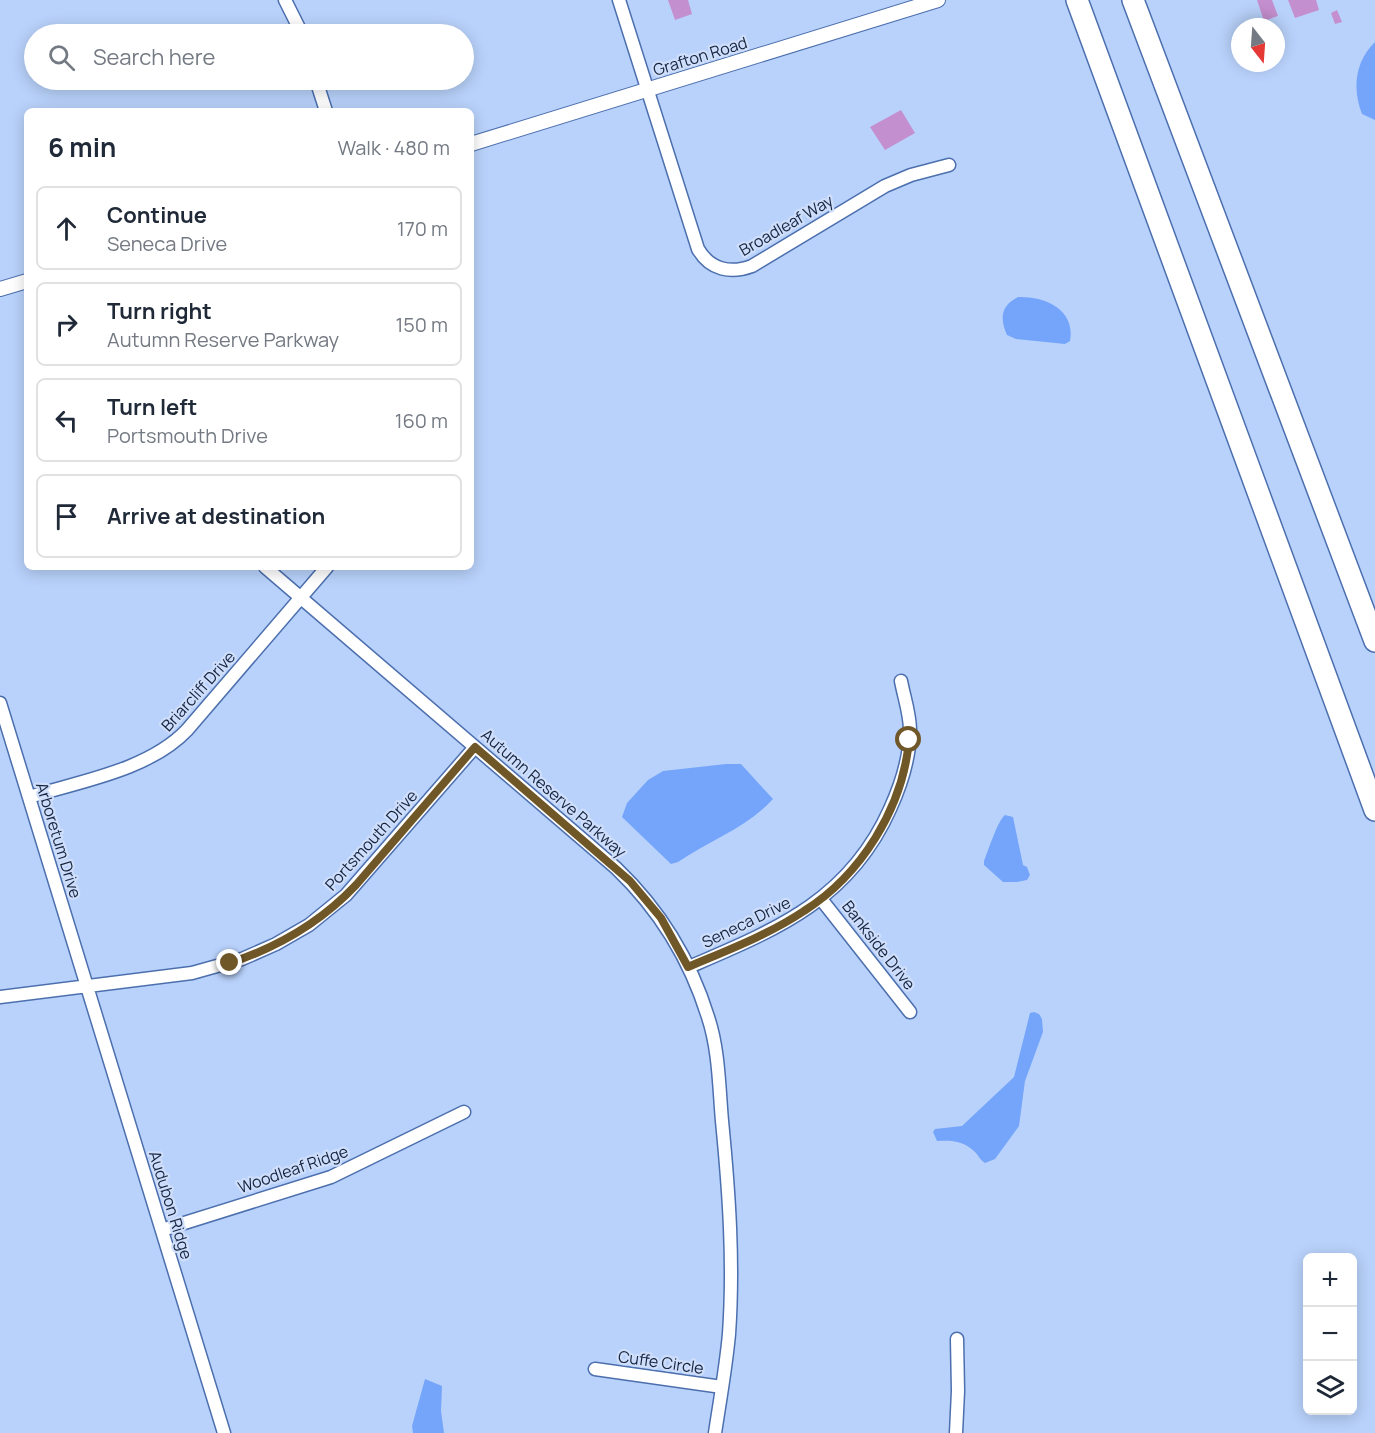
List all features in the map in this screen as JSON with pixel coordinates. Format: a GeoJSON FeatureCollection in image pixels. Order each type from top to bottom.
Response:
{"type":"FeatureCollection","features":[{"type":"Feature","properties":{"kind":"highway"},"geometry":{"type":"LineString","coordinates":[[1077,0],[1375,810]]}},
{"type":"Feature","properties":{"kind":"highway"},"geometry":{"type":"LineString","coordinates":[[1133,0],[1375,641]]}},
{"type":"Feature","properties":{"kind":"street"},"geometry":{"type":"LineString","coordinates":[[285,0],[297,24]]}},
{"type":"Feature","properties":{"kind":"street","name":"Broadleaf Way"},"geometry":{"type":"LineString","coordinates":[[620,0],[698,249],[706,260],[733,271],[753,266],[892,183],[949,165]]}},
{"type":"Feature","properties":{"kind":"street","name":"Grafton Road"},"geometry":{"type":"LineString","coordinates":[[474,143],[938,0]]}},
{"type":"Feature","properties":{"kind":"street"},"geometry":{"type":"LineString","coordinates":[[319,90],[325,108]]}},
{"type":"Feature","properties":{"kind":"street"},"geometry":{"type":"LineString","coordinates":[[0,290],[24,282]]}},
{"type":"Feature","properties":{"kind":"street","name":"Autumn Reserve Parkway"},"geometry":{"type":"LineString","coordinates":[[268,570],[630,881],[661,918],[688,967],[704,1004],[714,1038],[728,1181],[731,1274],[728,1336],[715,1433]]}},
{"type":"Feature","properties":{"kind":"street","name":"Briarcliff Drive"},"geometry":{"type":"LineString","coordinates":[[29,797],[144,762],[170,747],[324,570]]}},
{"type":"Feature","properties":{"kind":"street","name":"Seneca Drive"},"geometry":{"type":"LineString","coordinates":[[688,967],[782,925],[821,898],[856,865],[879,833],[895,799],[906,763],[910,730],[901,681]]}},
{"type":"Feature","properties":{"kind":"street","name":"Arboretum Drive"},"geometry":{"type":"LineString","coordinates":[[0,703],[87,987]]}},
{"type":"Feature","properties":{"kind":"street","name":"Portsmouth Drive"},"geometry":{"type":"LineString","coordinates":[[0,997],[176,976],[212,969],[266,950],[299,931],[330,909],[356,885],[475,747]]}},
{"type":"Feature","properties":{"kind":"street","name":"Bankside Drive"},"geometry":{"type":"LineString","coordinates":[[821,898],[910,1012]]}},
{"type":"Feature","properties":{"kind":"street","name":"Audubon Ridge"},"geometry":{"type":"LineString","coordinates":[[87,987],[224,1433]]}},
{"type":"Feature","properties":{"kind":"street","name":"Woodleaf Ridge"},"geometry":{"type":"LineString","coordinates":[[162,1230],[331,1177],[464,1112]]}},
{"type":"Feature","properties":{"kind":"street"},"geometry":{"type":"LineString","coordinates":[[956,1433],[957,1339]]}},
{"type":"Feature","properties":{"kind":"street","name":"Cuffe Circle"},"geometry":{"type":"LineString","coordinates":[[595,1369],[722,1387]]}},
{"type":"Feature","properties":{"kind":"water"},"geometry":{"type":"Polygon","coordinates":[[[1375,42],[1375,120],[1362,114],[1356,85],[1359,67],[1375,42]]]}},
{"type":"Feature","properties":{"kind":"water"},"geometry":{"type":"Polygon","coordinates":[[[1018,297],[1038,299],[1056,307],[1068,320],[1071,330],[1070,341],[1065,344],[1016,339],[1007,335],[1003,324],[1003,313],[1008,304],[1018,297]]]}},
{"type":"Feature","properties":{"kind":"water"},"geometry":{"type":"Polygon","coordinates":[[[741,764],[773,799],[740,826],[678,862],[671,864],[622,817],[627,803],[648,780],[663,771],[741,764]]]}},
{"type":"Feature","properties":{"kind":"water"},"geometry":{"type":"Polygon","coordinates":[[[1005,815],[1013,817],[1023,865],[1027,867],[1030,875],[1027,880],[1003,882],[984,865],[993,836],[1005,815]]]}},
{"type":"Feature","properties":{"kind":"water"},"geometry":{"type":"Polygon","coordinates":[[[1034,1012],[1042,1019],[1043,1032],[1025,1081],[1019,1126],[995,1159],[985,1163],[971,1148],[962,1143],[937,1141],[933,1132],[935,1129],[962,1126],[1014,1077],[1030,1013],[1034,1012]]]}},
{"type":"Feature","properties":{"kind":"water"},"geometry":{"type":"Polygon","coordinates":[[[425,1379],[442,1386],[441,1411],[444,1433],[413,1433],[412,1426],[425,1379]]]}},
{"type":"Feature","properties":{"kind":"building"},"geometry":{"type":"Polygon","coordinates":[[[668,0],[688,0],[692,14],[675,20],[668,0]]]}},
{"type":"Feature","properties":{"kind":"building"},"geometry":{"type":"Polygon","coordinates":[[[1257,0],[1272,0],[1278,16],[1263,18],[1257,0]]]}},
{"type":"Feature","properties":{"kind":"building"},"geometry":{"type":"Polygon","coordinates":[[[1288,0],[1316,0],[1319,10],[1295,18],[1288,0]]]}},
{"type":"Feature","properties":{"kind":"building"},"geometry":{"type":"Polygon","coordinates":[[[1337,10],[1342,22],[1335,24],[1331,13],[1337,10]]]}},
{"type":"Feature","properties":{"kind":"building"},"geometry":{"type":"Polygon","coordinates":[[[901,110],[915,133],[885,150],[870,127],[901,110]]]}},
{"type":"Feature","properties":{"kind":"route"},"geometry":{"type":"LineString","coordinates":[[230,963],[266,950],[309,925],[336,904],[356,885],[475,747],[630,881],[661,918],[688,967],[787,922],[811,907],[846,876],[879,833],[895,799],[909,740]]}}]}
